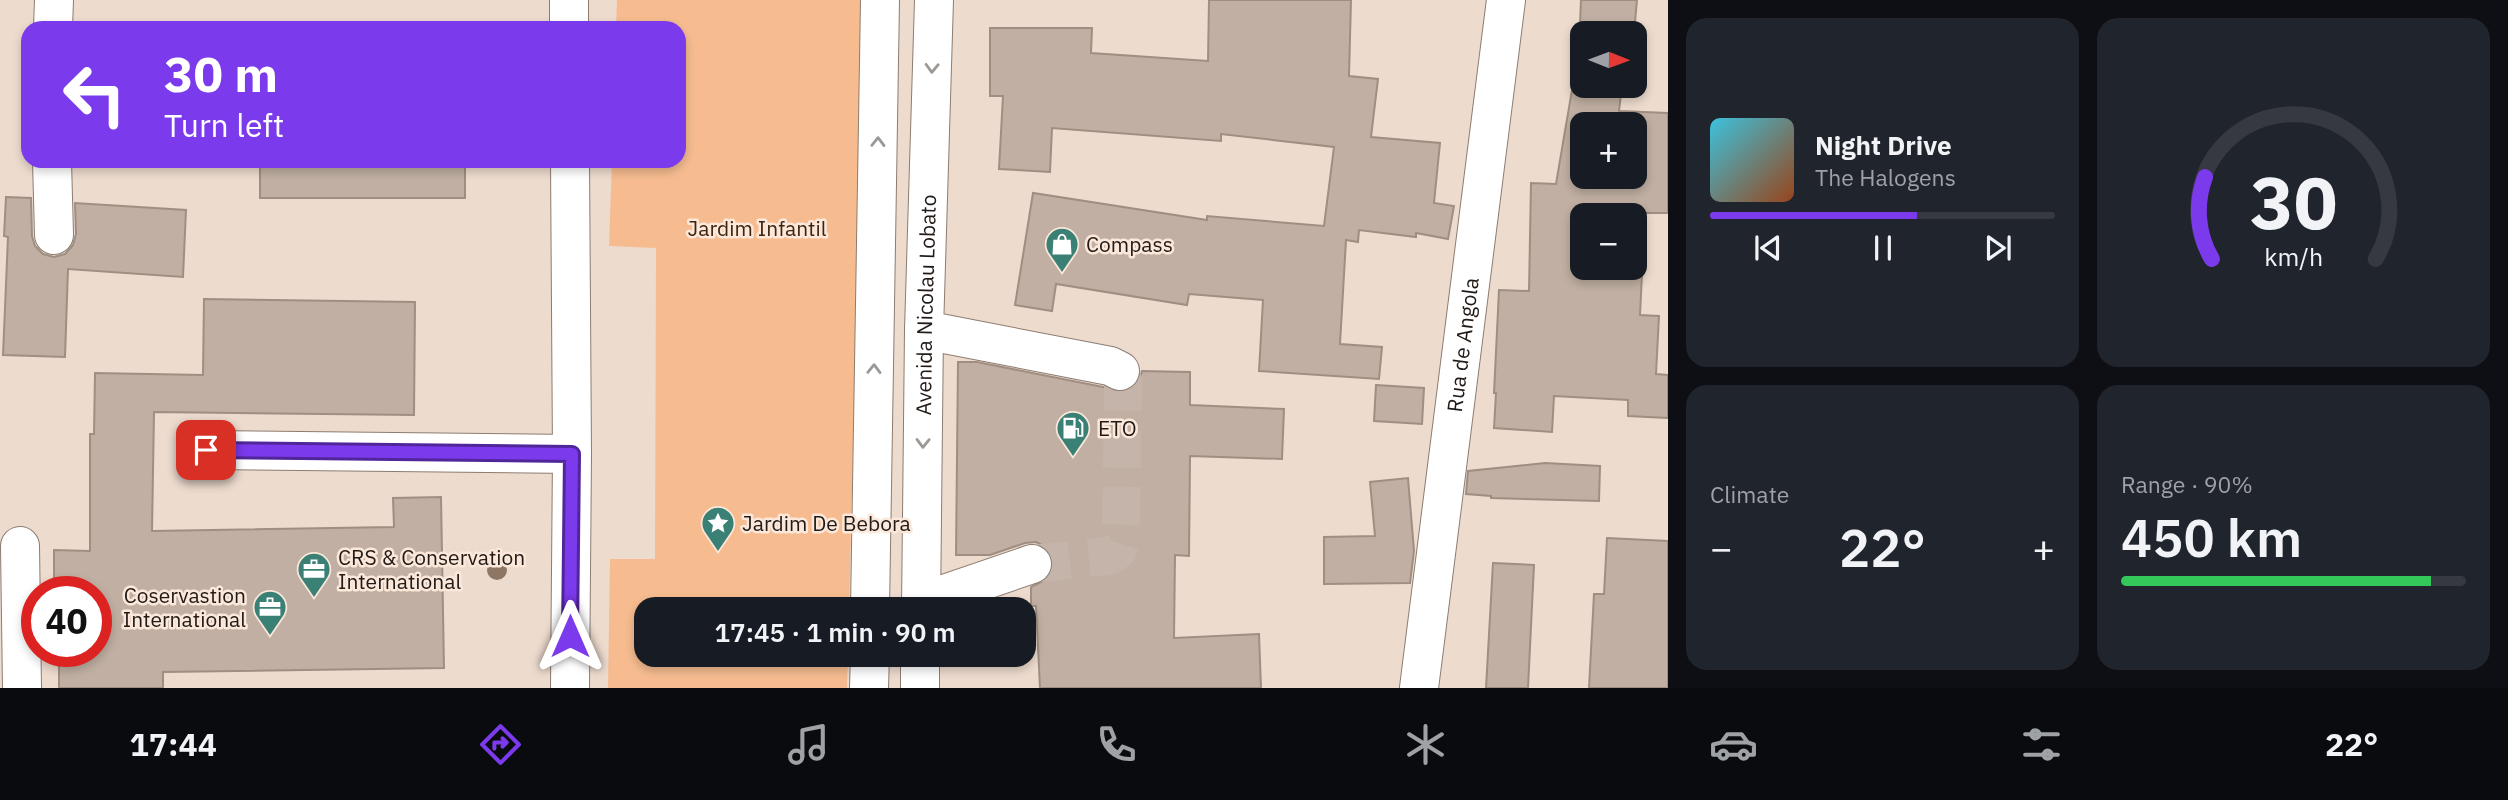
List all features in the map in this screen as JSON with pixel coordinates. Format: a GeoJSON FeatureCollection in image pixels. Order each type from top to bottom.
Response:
{"type":"FeatureCollection","features":[{"type":"Feature","properties":{"kind":"main road"},"geometry":{"type":"LineString","coordinates":[[53,21],[54,0]]}},
{"type":"Feature","properties":{"kind":"main road"},"geometry":{"type":"LineString","coordinates":[[569,0],[569,21]]}},
{"type":"Feature","properties":{"kind":"main road"},"geometry":{"type":"LineString","coordinates":[[870,597],[880,0]]}},
{"type":"Feature","properties":{"kind":"main road","name":"Avenida Nicolau Lobato"},"geometry":{"type":"LineString","coordinates":[[921,597],[924,330],[934,0]]}},
{"type":"Feature","properties":{"kind":"main road","name":"Rua de Angola"},"geometry":{"type":"LineString","coordinates":[[1419,688],[1506,0]]}},
{"type":"Feature","properties":{"kind":"main road"},"geometry":{"type":"LineString","coordinates":[[52,168],[54,235]]}},
{"type":"Feature","properties":{"kind":"main road"},"geometry":{"type":"LineString","coordinates":[[570,168],[570,688]]}},
{"type":"Feature","properties":{"kind":"main road"},"geometry":{"type":"LineString","coordinates":[[924,330],[1110,366],[1120,371]]}},
{"type":"Feature","properties":{"kind":"main road"},"geometry":{"type":"LineString","coordinates":[[206,450],[572,454]]}},
{"type":"Feature","properties":{"kind":"main road"},"geometry":{"type":"LineString","coordinates":[[20,546],[22,688]]}},
{"type":"Feature","properties":{"kind":"main road"},"geometry":{"type":"LineString","coordinates":[[945,597],[1031,564]]}},
{"type":"Feature","properties":{"kind":"main road"},"geometry":{"type":"LineString","coordinates":[[869,688],[870,667]]}},
{"type":"Feature","properties":{"kind":"main road"},"geometry":{"type":"LineString","coordinates":[[920,667],[920,688]]}},
{"type":"Feature","properties":{"kind":"green space","name":"Jardim Infantil"},"geometry":{"type":"Polygon","coordinates":[[[617,0],[864,0],[849,597],[634,597],[634,667],[848,667],[847,688],[608,688],[610,559],[655,559],[656,248],[609,246],[612,168],[686,168],[686,21],[616,21],[617,0]]]}},
{"type":"Feature","properties":{"kind":"building"},"geometry":{"type":"Polygon","coordinates":[[[1209,0],[1351,0],[1349,76],[1378,79],[1371,137],[1440,143],[1434,203],[1454,206],[1448,239],[1416,233],[1416,237],[1359,230],[1358,242],[1346,240],[1340,344],[1382,347],[1379,379],[1259,371],[1263,300],[1189,294],[1187,305],[1056,284],[1052,311],[1015,305],[1033,193],[1207,220],[1207,216],[1324,226],[1334,147],[1221,134],[1221,141],[1052,128],[1050,172],[999,169],[1003,96],[990,96],[990,28],[1092,28],[1091,53],[1208,61],[1209,0]]]}},
{"type":"Feature","properties":{"kind":"building"},"geometry":{"type":"Polygon","coordinates":[[[1581,0],[1637,0],[1635,21],[1580,21],[1581,0]]]}},
{"type":"Feature","properties":{"kind":"building"},"geometry":{"type":"Polygon","coordinates":[[[1571,98],[1621,98],[1619,111],[1644,112],[1570,112],[1570,189],[1647,189],[1647,112],[1668,113],[1668,213],[1647,213],[1647,203],[1570,203],[1570,280],[1642,280],[1640,315],[1659,316],[1656,374],[1668,375],[1668,418],[1628,416],[1628,400],[1554,396],[1552,432],[1494,428],[1499,290],[1529,291],[1531,183],[1556,184],[1571,98]]]}},
{"type":"Feature","properties":{"kind":"building"},"geometry":{"type":"Polygon","coordinates":[[[260,168],[465,168],[465,198],[260,198],[260,168]]]}},
{"type":"Feature","properties":{"kind":"building"},"geometry":{"type":"Polygon","coordinates":[[[6,197],[31,198],[32,236],[35,246],[43,254],[54,257],[65,254],[73,245],[76,234],[75,203],[186,210],[183,277],[68,269],[65,357],[3,355],[8,237],[4,236],[6,197]]]}},
{"type":"Feature","properties":{"kind":"building"},"geometry":{"type":"Polygon","coordinates":[[[204,299],[415,302],[414,415],[154,412],[152,531],[394,527],[393,498],[441,497],[444,668],[163,672],[163,688],[59,688],[59,667],[112,667],[112,576],[54,576],[54,550],[90,551],[90,434],[94,434],[95,373],[203,375],[204,299]]]}},
{"type":"Feature","properties":{"kind":"building","name":"ETO"},"geometry":{"type":"Polygon","coordinates":[[[958,362],[977,362],[1121,393],[1133,389],[1142,371],[1190,372],[1190,405],[1284,409],[1282,459],[1190,456],[1189,556],[1175,555],[1174,638],[1259,634],[1261,688],[1040,688],[1036,597],[1031,597],[1031,587],[1049,578],[1054,568],[1052,556],[1046,547],[1036,542],[990,555],[956,555],[958,362]]]}},
{"type":"Feature","properties":{"kind":"building"},"geometry":{"type":"Polygon","coordinates":[[[1376,385],[1424,388],[1422,424],[1374,421],[1376,385]]]}},
{"type":"Feature","properties":{"kind":"building"},"geometry":{"type":"Polygon","coordinates":[[[1545,463],[1600,466],[1599,501],[1491,498],[1466,494],[1468,471],[1545,463]]]}},
{"type":"Feature","properties":{"kind":"building"},"geometry":{"type":"Polygon","coordinates":[[[1408,478],[1414,551],[1410,583],[1324,584],[1324,537],[1375,536],[1370,482],[1408,478]]]}},
{"type":"Feature","properties":{"kind":"building"},"geometry":{"type":"Polygon","coordinates":[[[1607,538],[1668,541],[1668,688],[1589,688],[1594,594],[1604,594],[1607,538]]]}},
{"type":"Feature","properties":{"kind":"building"},"geometry":{"type":"Polygon","coordinates":[[[1493,563],[1534,565],[1528,688],[1486,688],[1493,563]]]}},
{"type":"Feature","properties":{"kind":"tunnel"},"geometry":{"type":"LineString","coordinates":[[1032,564],[1109,556],[1118,550],[1121,540],[1123,381],[1120,371]]}},
{"type":"Feature","properties":{"kind":"place","name":"Compass"},"geometry":{"type":"Point","coordinates":[1062,274]}},
{"type":"Feature","properties":{"kind":"place","name":"ETO"},"geometry":{"type":"Point","coordinates":[1073,458]}},
{"type":"Feature","properties":{"kind":"place","name":"Jardim De Bebora"},"geometry":{"type":"Point","coordinates":[718,553]}},
{"type":"Feature","properties":{"kind":"place","name":"CRS & Conservation International"},"geometry":{"type":"Point","coordinates":[314,599]}},
{"type":"Feature","properties":{"kind":"place","name":"Coservastion International"},"geometry":{"type":"Point","coordinates":[270,637]}},
{"type":"Feature","properties":{"kind":"route"},"geometry":{"type":"LineString","coordinates":[[206,450],[572,454],[570,636]]}}]}
